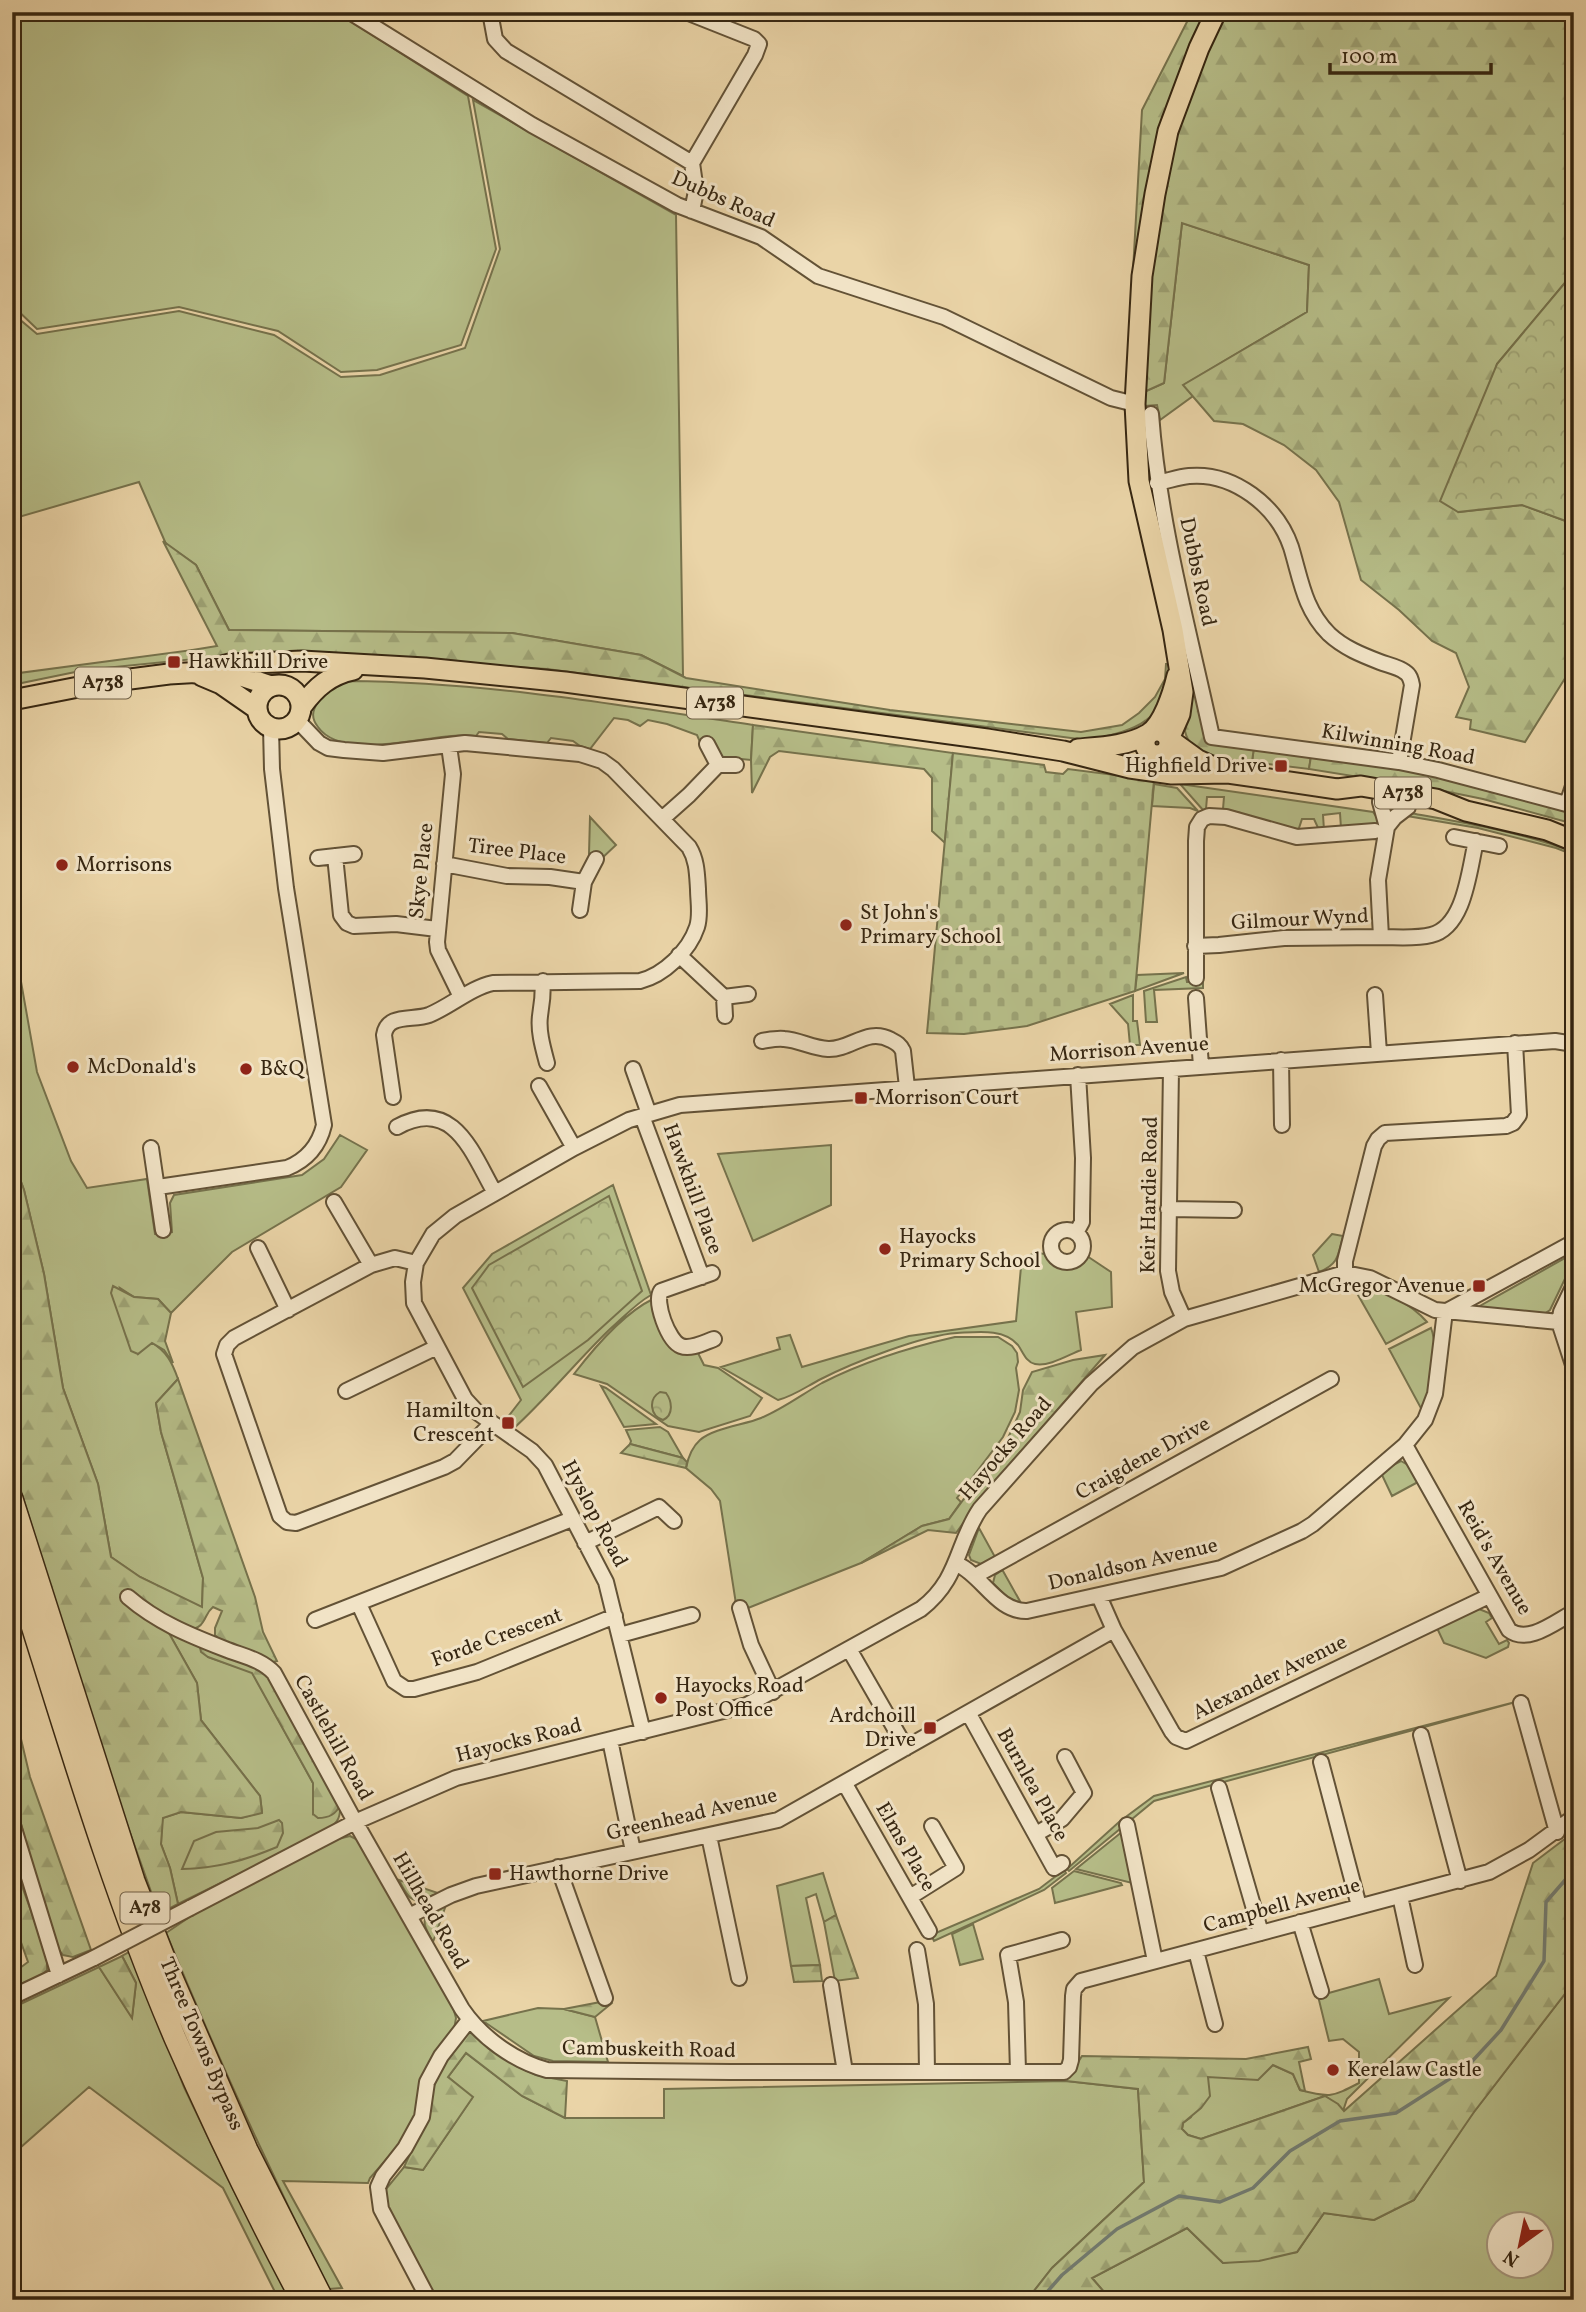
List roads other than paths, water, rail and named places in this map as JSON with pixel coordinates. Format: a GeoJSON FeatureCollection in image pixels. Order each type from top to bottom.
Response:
{"type":"FeatureCollection","features":[{"type":"Feature","properties":{"kind":"highway","name":"Three Towns Bypass"},"geometry":{"type":"LineString","coordinates":[[12,1499],[139,1893],[172,1978],[247,2150],[323,2300]]}},
{"type":"Feature","properties":{"kind":"highway","name":"Three Towns Bypass"},"geometry":{"type":"LineString","coordinates":[[12,1562],[115,1881],[175,2036],[228,2156],[302,2300]]}},
{"type":"Feature","properties":{"kind":"main road"},"geometry":{"type":"LineString","coordinates":[[1160,750],[1183,703],[1179,668],[1139,481],[1143,409],[1142,276],[1168,131],[1199,48],[1216,12]]}},
{"type":"Feature","properties":{"kind":"main road"},"geometry":{"type":"LineString","coordinates":[[195,673],[229,663],[303,661],[341,664]]}},
{"type":"Feature","properties":{"kind":"main road","name":"A738"},"geometry":{"type":"LineString","coordinates":[[275,686],[301,671],[318,666],[341,664],[425,667],[565,682],[1063,751],[1094,758],[1119,759],[1160,750],[1198,761],[1228,774]]}},
{"type":"Feature","properties":{"kind":"main road","name":"A738"},"geometry":{"type":"LineString","coordinates":[[299,713],[320,684],[337,673],[372,665]]}},
{"type":"Feature","properties":{"kind":"main road"},"geometry":{"type":"LineString","coordinates":[[1150,733],[1166,708],[1179,668]]}},
{"type":"Feature","properties":{"kind":"main road","name":"A738"},"geometry":{"type":"LineString","coordinates":[[12,700],[99,683],[169,674],[221,671],[292,689],[300,699],[299,713]]}},
{"type":"Feature","properties":{"kind":"main road","name":"A738"},"geometry":{"type":"LineString","coordinates":[[195,673],[220,684],[257,709],[261,720],[271,728]]}},
{"type":"Feature","properties":{"kind":"main road"},"geometry":{"type":"LineString","coordinates":[[257,709],[260,695],[275,686]]}},
{"type":"Feature","properties":{"kind":"main road"},"geometry":{"type":"LineString","coordinates":[[271,728],[285,729],[299,713]]}},
{"type":"Feature","properties":{"kind":"main road"},"geometry":{"type":"LineString","coordinates":[[1150,733],[1161,731],[1160,750]]}},
{"type":"Feature","properties":{"kind":"main road","name":"A738"},"geometry":{"type":"LineString","coordinates":[[1063,751],[1105,747],[1150,733]]}},
{"type":"Feature","properties":{"kind":"main road","name":"A738"},"geometry":{"type":"LineString","coordinates":[[1160,750],[1185,770],[1196,773],[1228,774],[1337,789],[1361,786],[1436,799],[1466,811],[1547,830],[1574,841]]}},
{"type":"Feature","properties":{"kind":"main road"},"geometry":{"type":"LineString","coordinates":[[1094,758],[1172,774],[1196,773]]}},
{"type":"Feature","properties":{"kind":"main road","name":"A738"},"geometry":{"type":"LineString","coordinates":[[1337,789],[1357,798],[1408,807],[1433,811],[1466,811]]}},
{"type":"Feature","properties":{"kind":"street","name":"Dubbs Road"},"geometry":{"type":"LineString","coordinates":[[351,12],[532,125],[692,211],[761,237],[818,275],[944,317],[1111,398],[1143,409],[1212,737]]}},
{"type":"Feature","properties":{"kind":"street"},"geometry":{"type":"LineString","coordinates":[[491,12],[495,39],[506,51],[692,163]]}},
{"type":"Feature","properties":{"kind":"street"},"geometry":{"type":"LineString","coordinates":[[686,12],[754,39],[759,44],[692,163],[696,191],[692,211]]}},
{"type":"Feature","properties":{"kind":"street"},"geometry":{"type":"LineString","coordinates":[[1157,483],[1189,476],[1205,476],[1237,486],[1259,499],[1269,509],[1286,535],[1304,595],[1315,618],[1349,649],[1403,670],[1411,680],[1399,762]]}},
{"type":"Feature","properties":{"kind":"street"},"geometry":{"type":"LineString","coordinates":[[299,713],[312,736],[328,748],[383,753],[465,743],[591,757],[613,769],[689,847],[697,867],[697,926],[679,955],[655,976],[640,981],[493,983],[429,1015],[388,1023],[384,1035],[393,1097]]}},
{"type":"Feature","properties":{"kind":"street"},"geometry":{"type":"LineString","coordinates":[[158,1186],[287,1168],[311,1153],[324,1125],[286,888],[272,769],[271,728]]}},
{"type":"Feature","properties":{"kind":"street","name":"Kilwinning Road"},"geometry":{"type":"LineString","coordinates":[[1212,737],[1399,762],[1571,805]]}},
{"type":"Feature","properties":{"kind":"street"},"geometry":{"type":"LineString","coordinates":[[707,744],[718,765]]}},
{"type":"Feature","properties":{"kind":"street","name":"Skye Place"},"geometry":{"type":"LineString","coordinates":[[449,746],[453,774],[437,929],[438,950],[461,997]]}},
{"type":"Feature","properties":{"kind":"street"},"geometry":{"type":"LineString","coordinates":[[662,820],[718,765],[736,765]]}},
{"type":"Feature","properties":{"kind":"street"},"geometry":{"type":"LineString","coordinates":[[1571,805],[1574,783]]}},
{"type":"Feature","properties":{"kind":"street","name":"Gilmour Wynd"},"geometry":{"type":"LineString","coordinates":[[1195,946],[1284,938],[1381,937],[1378,880],[1381,802]]}},
{"type":"Feature","properties":{"kind":"street"},"geometry":{"type":"LineString","coordinates":[[1196,978],[1196,841],[1197,827],[1202,819],[1209,816],[1226,817],[1297,837],[1352,834],[1381,829],[1408,807]]}},
{"type":"Feature","properties":{"kind":"street"},"geometry":{"type":"LineString","coordinates":[[1352,834],[1352,850]]}},
{"type":"Feature","properties":{"kind":"street"},"geometry":{"type":"LineString","coordinates":[[1454,836],[1499,846]]}},
{"type":"Feature","properties":{"kind":"street"},"geometry":{"type":"LineString","coordinates":[[1381,937],[1426,936],[1438,933],[1452,922],[1461,903],[1476,841]]}},
{"type":"Feature","properties":{"kind":"street"},"geometry":{"type":"LineString","coordinates":[[318,858],[354,853]]}},
{"type":"Feature","properties":{"kind":"street"},"geometry":{"type":"LineString","coordinates":[[335,856],[341,915],[347,923],[354,926],[396,924],[437,929]]}},
{"type":"Feature","properties":{"kind":"street","name":"Tiree Place"},"geometry":{"type":"LineString","coordinates":[[580,910],[584,882],[596,859]]}},
{"type":"Feature","properties":{"kind":"street","name":"Tiree Place"},"geometry":{"type":"LineString","coordinates":[[444,864],[507,876],[550,877],[584,882]]}},
{"type":"Feature","properties":{"kind":"street"},"geometry":{"type":"LineString","coordinates":[[679,955],[724,997],[724,1016]]}},
{"type":"Feature","properties":{"kind":"street"},"geometry":{"type":"LineString","coordinates":[[543,981],[540,1018],[547,1063]]}},
{"type":"Feature","properties":{"kind":"street"},"geometry":{"type":"LineString","coordinates":[[724,997],[748,995]]}},
{"type":"Feature","properties":{"kind":"street"},"geometry":{"type":"LineString","coordinates":[[1375,995],[1378,1053]]}},
{"type":"Feature","properties":{"kind":"street"},"geometry":{"type":"LineString","coordinates":[[1196,998],[1201,1066]]}},
{"type":"Feature","properties":{"kind":"street"},"geometry":{"type":"LineString","coordinates":[[762,1041],[782,1039],[830,1049],[871,1035],[887,1038],[901,1046],[904,1051],[907,1087]]}},
{"type":"Feature","properties":{"kind":"street","name":"Morrison Avenue"},"geometry":{"type":"LineString","coordinates":[[686,1104],[1555,1041],[1574,1044]]}},
{"type":"Feature","properties":{"kind":"street"},"geometry":{"type":"LineString","coordinates":[[1515,1044],[1519,1115],[1513,1123],[1506,1126],[1385,1133],[1378,1139],[1345,1261],[1345,1273],[1370,1278],[1432,1308],[1559,1322]]}},
{"type":"Feature","properties":{"kind":"street"},"geometry":{"type":"LineString","coordinates":[[1281,1060],[1282,1125]]}},
{"type":"Feature","properties":{"kind":"street","name":"Hawkhill Place"},"geometry":{"type":"LineString","coordinates":[[633,1069],[646,1115],[707,1275],[661,1291],[658,1300],[669,1334],[677,1344],[689,1347],[715,1339]]}},
{"type":"Feature","properties":{"kind":"street","name":"Keir Hardie Road"},"geometry":{"type":"LineString","coordinates":[[1171,1069],[1168,1209],[1170,1283],[1184,1319]]}},
{"type":"Feature","properties":{"kind":"street"},"geometry":{"type":"LineString","coordinates":[[1076,1233],[1082,1222],[1083,1158],[1078,1075]]}},
{"type":"Feature","properties":{"kind":"street"},"geometry":{"type":"LineString","coordinates":[[539,1086],[574,1148]]}},
{"type":"Feature","properties":{"kind":"street","name":"Hyslop Road"},"geometry":{"type":"LineString","coordinates":[[643,1732],[606,1582],[539,1457],[526,1445],[478,1413],[465,1399],[414,1303],[413,1282],[416,1263],[428,1240],[446,1222],[574,1148],[629,1120],[686,1104]]}},
{"type":"Feature","properties":{"kind":"street"},"geometry":{"type":"LineString","coordinates":[[397,1127],[409,1120],[423,1118],[450,1124],[463,1137],[495,1193]]}},
{"type":"Feature","properties":{"kind":"street"},"geometry":{"type":"LineString","coordinates":[[151,1148],[163,1230]]}},
{"type":"Feature","properties":{"kind":"street"},"geometry":{"type":"LineString","coordinates":[[334,1202],[371,1265]]}},
{"type":"Feature","properties":{"kind":"street"},"geometry":{"type":"LineString","coordinates":[[1168,1209],[1234,1209]]}},
{"type":"Feature","properties":{"kind":"street"},"geometry":{"type":"LineString","coordinates":[[1446,1311],[1574,1242]]}},
{"type":"Feature","properties":{"kind":"street"},"geometry":{"type":"LineString","coordinates":[[258,1248],[288,1310]]}},
{"type":"Feature","properties":{"kind":"street"},"geometry":{"type":"LineString","coordinates":[[416,1263],[395,1258],[371,1265],[230,1341],[224,1354],[280,1516],[287,1522],[296,1523],[444,1467],[455,1461],[492,1423]]}},
{"type":"Feature","properties":{"kind":"street","name":"Hayocks Road"},"geometry":{"type":"LineString","coordinates":[[12,1997],[94,1958],[355,1822],[456,1777],[733,1710],[773,1692],[928,1603],[957,1564],[972,1521],[980,1508],[1091,1384],[1126,1352],[1184,1319],[1345,1273]]}},
{"type":"Feature","properties":{"kind":"street"},"geometry":{"type":"LineString","coordinates":[[1574,1285],[1559,1322],[1574,1368]]}},
{"type":"Feature","properties":{"kind":"street","name":"Donaldson Avenue"},"geometry":{"type":"LineString","coordinates":[[957,1564],[975,1576],[1008,1606],[1022,1611],[1221,1568],[1301,1531],[1313,1524],[1416,1434],[1432,1407],[1446,1311]]}},
{"type":"Feature","properties":{"kind":"street"},"geometry":{"type":"LineString","coordinates":[[346,1391],[437,1347]]}},
{"type":"Feature","properties":{"kind":"street","name":"Craigdene Drive"},"geometry":{"type":"LineString","coordinates":[[975,1576],[1331,1379]]}},
{"type":"Feature","properties":{"kind":"street","name":"Reid's Avenue"},"geometry":{"type":"LineString","coordinates":[[1405,1445],[1509,1630],[1523,1636],[1530,1635],[1574,1612]]}},
{"type":"Feature","properties":{"kind":"street"},"geometry":{"type":"LineString","coordinates":[[585,1543],[659,1507],[674,1521]]}},
{"type":"Feature","properties":{"kind":"street"},"geometry":{"type":"LineString","coordinates":[[315,1620],[572,1519]]}},
{"type":"Feature","properties":{"kind":"street","name":"Alexander Avenue"},"geometry":{"type":"LineString","coordinates":[[1099,1596],[1114,1630],[1172,1732],[1186,1741],[1489,1596]]}},
{"type":"Feature","properties":{"kind":"street","name":"Castlehill Road"},"geometry":{"type":"LineString","coordinates":[[128,1597],[166,1625],[255,1660],[268,1668],[279,1682],[355,1822]]}},
{"type":"Feature","properties":{"kind":"street","name":"Forde Crescent"},"geometry":{"type":"LineString","coordinates":[[359,1604],[394,1681],[406,1689],[477,1672],[615,1616]]}},
{"type":"Feature","properties":{"kind":"street"},"geometry":{"type":"LineString","coordinates":[[740,1608],[751,1645],[773,1692]]}},
{"type":"Feature","properties":{"kind":"street"},"geometry":{"type":"LineString","coordinates":[[620,1635],[692,1615]]}},
{"type":"Feature","properties":{"kind":"street","name":"Greenhead Avenue"},"geometry":{"type":"LineString","coordinates":[[409,1916],[450,1895],[477,1886],[779,1820],[1114,1630]]}},
{"type":"Feature","properties":{"kind":"street"},"geometry":{"type":"LineString","coordinates":[[849,1649],[906,1748]]}},
{"type":"Feature","properties":{"kind":"street"},"geometry":{"type":"LineString","coordinates":[[1521,1703],[1557,1832]]}},
{"type":"Feature","properties":{"kind":"street","name":"Burnlea Place"},"geometry":{"type":"LineString","coordinates":[[969,1714],[1054,1868],[1062,1863]]}},
{"type":"Feature","properties":{"kind":"street"},"geometry":{"type":"LineString","coordinates":[[1422,1735],[1460,1881]]}},
{"type":"Feature","properties":{"kind":"street"},"geometry":{"type":"LineString","coordinates":[[610,1740],[633,1851]]}},
{"type":"Feature","properties":{"kind":"street"},"geometry":{"type":"LineString","coordinates":[[1036,1834],[1062,1819],[1084,1793],[1065,1757]]}},
{"type":"Feature","properties":{"kind":"street"},"geometry":{"type":"LineString","coordinates":[[1321,1762],[1359,1906]]}},
{"type":"Feature","properties":{"kind":"street","name":"Elms Place"},"geometry":{"type":"LineString","coordinates":[[845,1784],[929,1931]]}},
{"type":"Feature","properties":{"kind":"street"},"geometry":{"type":"LineString","coordinates":[[1219,1788],[1261,1933]]}},
{"type":"Feature","properties":{"kind":"street","name":"Campbell Avenue"},"geometry":{"type":"LineString","coordinates":[[1064,2072],[1071,2060],[1073,1996],[1081,1981],[1460,1881],[1501,1867],[1557,1832],[1574,1817]]}},
{"type":"Feature","properties":{"kind":"street"},"geometry":{"type":"LineString","coordinates":[[12,1822],[59,1975]]}},
{"type":"Feature","properties":{"kind":"street","name":"Hillhead Road"},"geometry":{"type":"LineString","coordinates":[[355,1822],[469,2020]]}},
{"type":"Feature","properties":{"kind":"street"},"geometry":{"type":"LineString","coordinates":[[1127,1825],[1155,1961]]}},
{"type":"Feature","properties":{"kind":"street"},"geometry":{"type":"LineString","coordinates":[[910,1897],[956,1868],[932,1826]]}},
{"type":"Feature","properties":{"kind":"street"},"geometry":{"type":"LineString","coordinates":[[709,1836],[739,1978]]}},
{"type":"Feature","properties":{"kind":"street"},"geometry":{"type":"LineString","coordinates":[[558,1867],[605,1997]]}},
{"type":"Feature","properties":{"kind":"street"},"geometry":{"type":"LineString","coordinates":[[1400,1896],[1415,1965]]}},
{"type":"Feature","properties":{"kind":"street"},"geometry":{"type":"LineString","coordinates":[[1300,1922],[1321,1991]]}},
{"type":"Feature","properties":{"kind":"street"},"geometry":{"type":"LineString","coordinates":[[1017,2071],[1016,2002],[1008,1955],[1062,1940]]}},
{"type":"Feature","properties":{"kind":"street"},"geometry":{"type":"LineString","coordinates":[[917,1950],[926,2004],[927,2072]]}},
{"type":"Feature","properties":{"kind":"street"},"geometry":{"type":"LineString","coordinates":[[1196,1951],[1215,2024]]}},
{"type":"Feature","properties":{"kind":"street"},"geometry":{"type":"LineString","coordinates":[[831,1985],[845,2072]]}},
{"type":"Feature","properties":{"kind":"street"},"geometry":{"type":"LineString","coordinates":[[429,2300],[381,2209],[378,2187],[383,2176],[405,2148],[422,2117],[427,2082],[441,2056],[469,2020]]}},
{"type":"Feature","properties":{"kind":"street","name":"Cambuskeith Road"},"geometry":{"type":"LineString","coordinates":[[469,2020],[513,2056],[547,2070],[1064,2072]]}},
{"type":"Feature","properties":{"kind":"waterway"},"geometry":{"type":"LineString","coordinates":[[1040,2300],[1062,2275],[1117,2229],[1179,2196],[1220,2202],[1253,2188],[1290,2151],[1340,2121],[1396,2113],[1465,2069],[1501,2030],[1544,1961],[1546,1902],[1566,1879],[1574,1875]]}},
{"type":"Feature","properties":{"kind":"place","name":"Hawkhill Drive"},"geometry":{"type":"Point","coordinates":[174,662]}},
{"type":"Feature","properties":{"kind":"place","name":"Highfield Drive"},"geometry":{"type":"Point","coordinates":[1281,766]}},
{"type":"Feature","properties":{"kind":"place","name":"Morrisons"},"geometry":{"type":"Point","coordinates":[62,865]}},
{"type":"Feature","properties":{"kind":"place","name":"St John's Primary School"},"geometry":{"type":"Point","coordinates":[846,925]}},
{"type":"Feature","properties":{"kind":"place","name":"McDonald's"},"geometry":{"type":"Point","coordinates":[73,1067]}},
{"type":"Feature","properties":{"kind":"place","name":"B&Q"},"geometry":{"type":"Point","coordinates":[246,1069]}},
{"type":"Feature","properties":{"kind":"place","name":"Morrison Court"},"geometry":{"type":"Point","coordinates":[861,1098]}},
{"type":"Feature","properties":{"kind":"place","name":"Hayocks Primary School"},"geometry":{"type":"Point","coordinates":[885,1249]}},
{"type":"Feature","properties":{"kind":"place","name":"McGregor Avenue"},"geometry":{"type":"Point","coordinates":[1479,1286]}},
{"type":"Feature","properties":{"kind":"place","name":"Hamilton Crescent"},"geometry":{"type":"Point","coordinates":[508,1423]}},
{"type":"Feature","properties":{"kind":"place","name":"Hayocks Road Post Office"},"geometry":{"type":"Point","coordinates":[661,1698]}},
{"type":"Feature","properties":{"kind":"place","name":"Ardchoill Drive"},"geometry":{"type":"Point","coordinates":[930,1728]}},
{"type":"Feature","properties":{"kind":"place","name":"Hawthorne Drive"},"geometry":{"type":"Point","coordinates":[495,1874]}},
{"type":"Feature","properties":{"kind":"place","name":"Kerelaw Castle"},"geometry":{"type":"Point","coordinates":[1333,2070]}}]}
